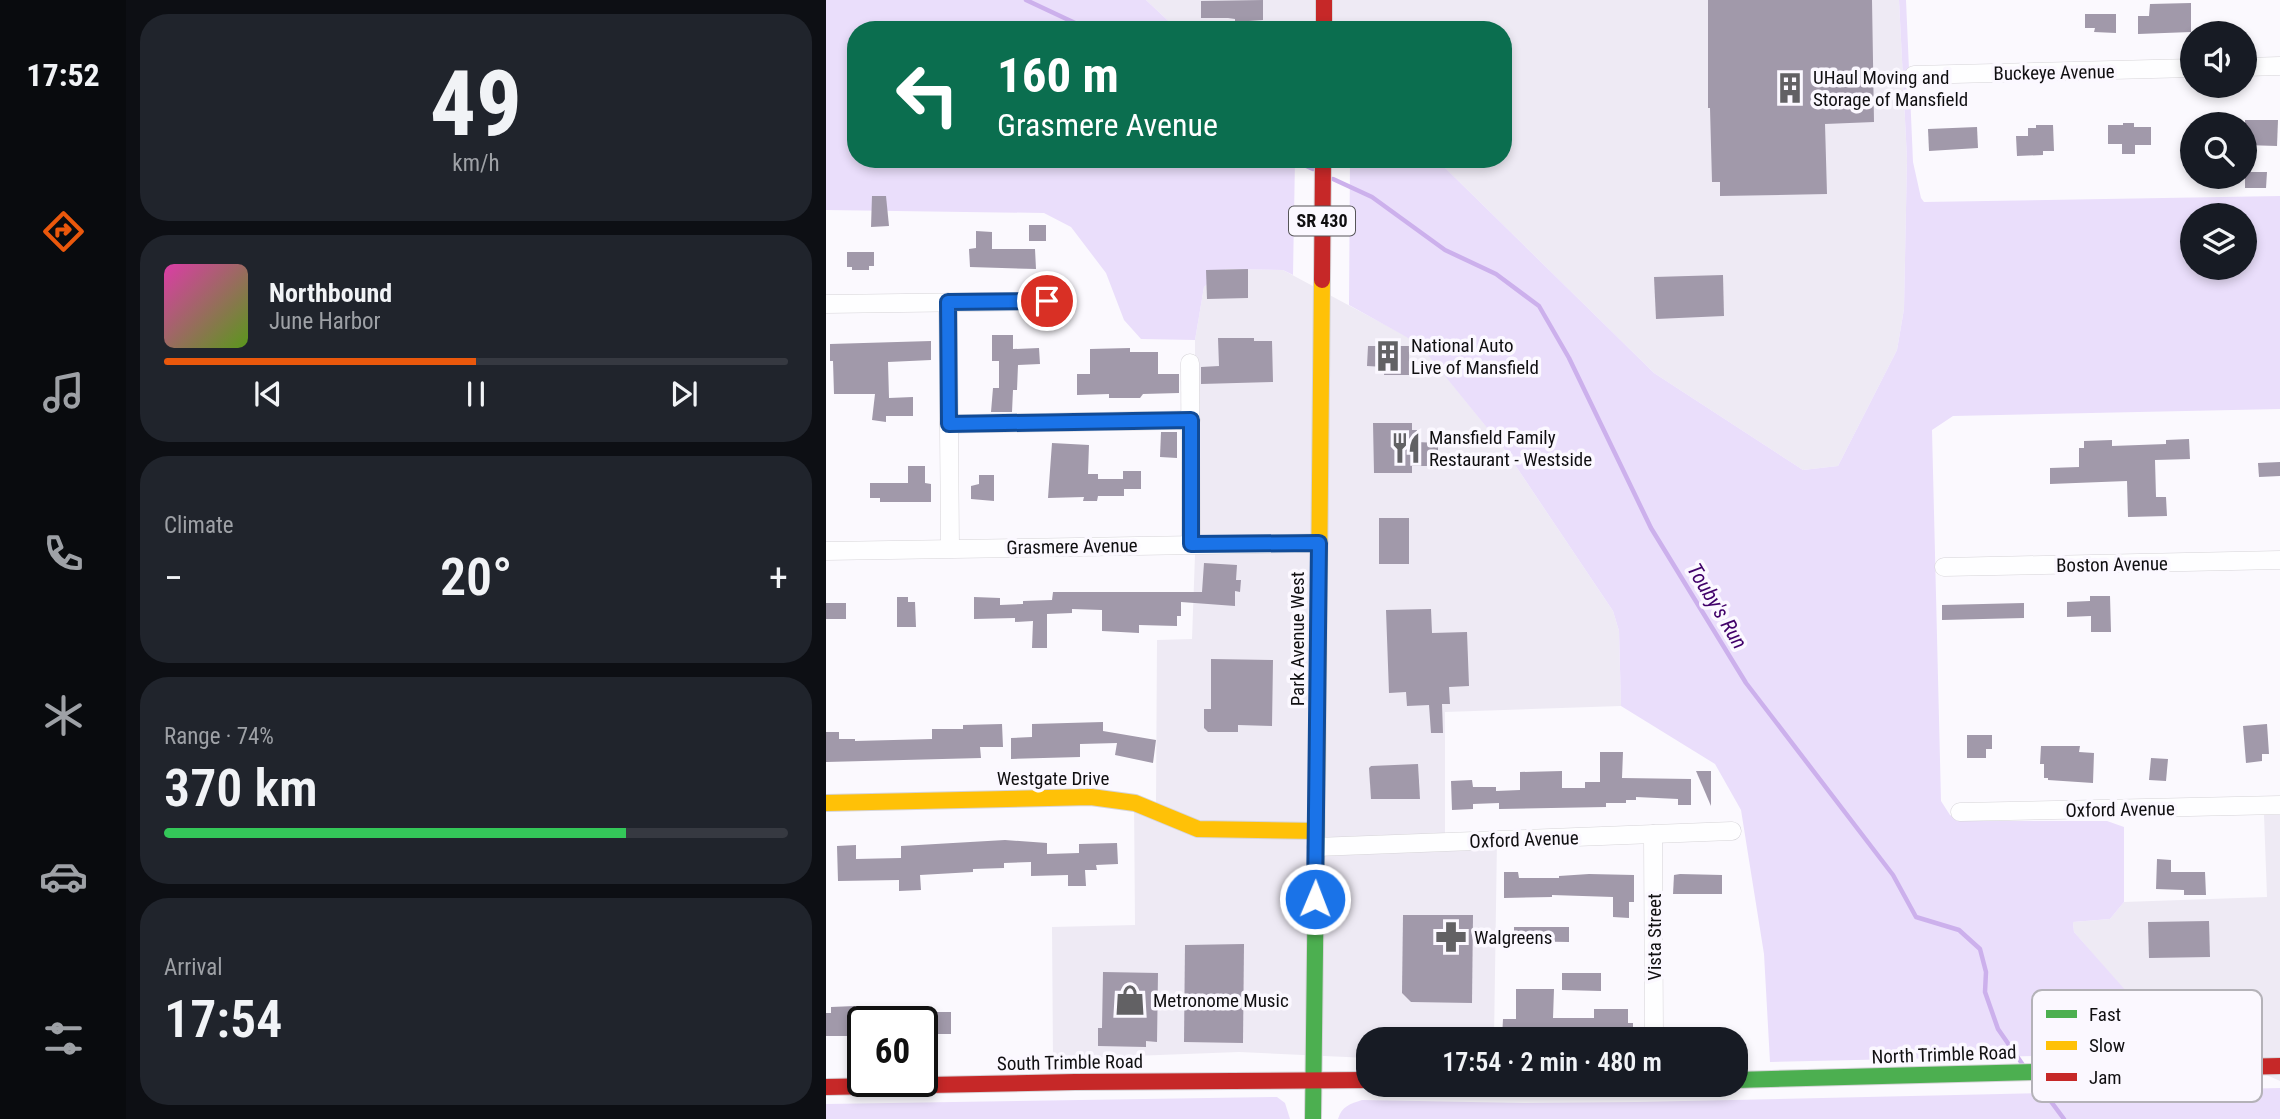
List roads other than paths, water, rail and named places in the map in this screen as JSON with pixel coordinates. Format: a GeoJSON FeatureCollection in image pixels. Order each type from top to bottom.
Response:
{"type":"FeatureCollection","features":[{"type":"Feature","properties":{"kind":"main road"},"geometry":{"type":"LineString","coordinates":[[1324,0],[1324,21]]}},
{"type":"Feature","properties":{"kind":"main road","name":"Park Avenue West"},"geometry":{"type":"LineString","coordinates":[[1314,1119],[1323,168]]}},
{"type":"Feature","properties":{"kind":"main road","name":"Westgate Drive"},"geometry":{"type":"LineString","coordinates":[[826,803],[1111,798],[1141,805],[1198,829],[1316,839]]}},
{"type":"Feature","properties":{"kind":"main road","name":"North Trimble Road"},"geometry":{"type":"LineString","coordinates":[[2262,1066],[2280,1066]]}},
{"type":"Feature","properties":{"kind":"main road","name":"North Trimble Road"},"geometry":{"type":"LineString","coordinates":[[1748,1080],[2032,1073]]}},
{"type":"Feature","properties":{"kind":"main road"},"geometry":{"type":"LineString","coordinates":[[1314,1081],[1356,1080]]}},
{"type":"Feature","properties":{"kind":"main road","name":"South Trimble Road"},"geometry":{"type":"LineString","coordinates":[[826,1087],[1314,1081]]}},
{"type":"Feature","properties":{"kind":"street"},"geometry":{"type":"LineString","coordinates":[[2257,67],[2280,66]]}},
{"type":"Feature","properties":{"kind":"street","name":"Buckeye Avenue"},"geometry":{"type":"LineString","coordinates":[[1914,75],[2180,68]]}},
{"type":"Feature","properties":{"kind":"street"},"geometry":{"type":"LineString","coordinates":[[826,304],[1047,301]]}},
{"type":"Feature","properties":{"kind":"street"},"geometry":{"type":"LineString","coordinates":[[948,302],[950,548]]}},
{"type":"Feature","properties":{"kind":"street"},"geometry":{"type":"LineString","coordinates":[[1190,363],[1191,544]]}},
{"type":"Feature","properties":{"kind":"street"},"geometry":{"type":"LineString","coordinates":[[949,424],[1191,420]]}},
{"type":"Feature","properties":{"kind":"street","name":"Grasmere Avenue"},"geometry":{"type":"LineString","coordinates":[[826,551],[1319,543]]}},
{"type":"Feature","properties":{"kind":"street","name":"Boston Avenue"},"geometry":{"type":"LineString","coordinates":[[1944,567],[2280,560]]}},
{"type":"Feature","properties":{"kind":"street","name":"Oxford Avenue"},"geometry":{"type":"LineString","coordinates":[[1960,812],[2280,805]]}},
{"type":"Feature","properties":{"kind":"street","name":"Oxford Avenue"},"geometry":{"type":"LineString","coordinates":[[1316,839],[1732,831]]}},
{"type":"Feature","properties":{"kind":"street","name":"Vista Street"},"geometry":{"type":"LineString","coordinates":[[1653,834],[1654,1027]]}},
{"type":"Feature","properties":{"kind":"waterway","name":"Touby's Run"},"geometry":{"type":"LineString","coordinates":[[1026,0],[1071,21]]}},
{"type":"Feature","properties":{"kind":"waterway","name":"Touby's Run"},"geometry":{"type":"LineString","coordinates":[[1333,179],[1372,197],[1445,250],[1496,274],[1539,306],[1569,358],[1651,528],[1746,683],[1893,875],[1916,917],[1959,930],[1980,949],[1986,972],[1985,992],[1998,1029],[2023,1065]]}},
{"type":"Feature","properties":{"kind":"waterway","name":"Touby's Run"},"geometry":{"type":"LineString","coordinates":[[2051,1102],[2064,1119]]}},
{"type":"Feature","properties":{"kind":"place","name":"UHaul Moving and Storage of Mansfield"},"geometry":{"type":"Point","coordinates":[1790,88]}},
{"type":"Feature","properties":{"kind":"place","name":"National Auto Live of Mansfield"},"geometry":{"type":"Point","coordinates":[1388,356]}},
{"type":"Feature","properties":{"kind":"place","name":"Mansfield Family Restaurant - Westside"},"geometry":{"type":"Point","coordinates":[1406,448]}},
{"type":"Feature","properties":{"kind":"place","name":"Walgreens"},"geometry":{"type":"Point","coordinates":[1451,937]}},
{"type":"Feature","properties":{"kind":"place","name":"Metronome Music"},"geometry":{"type":"Point","coordinates":[1130,1000]}}]}
